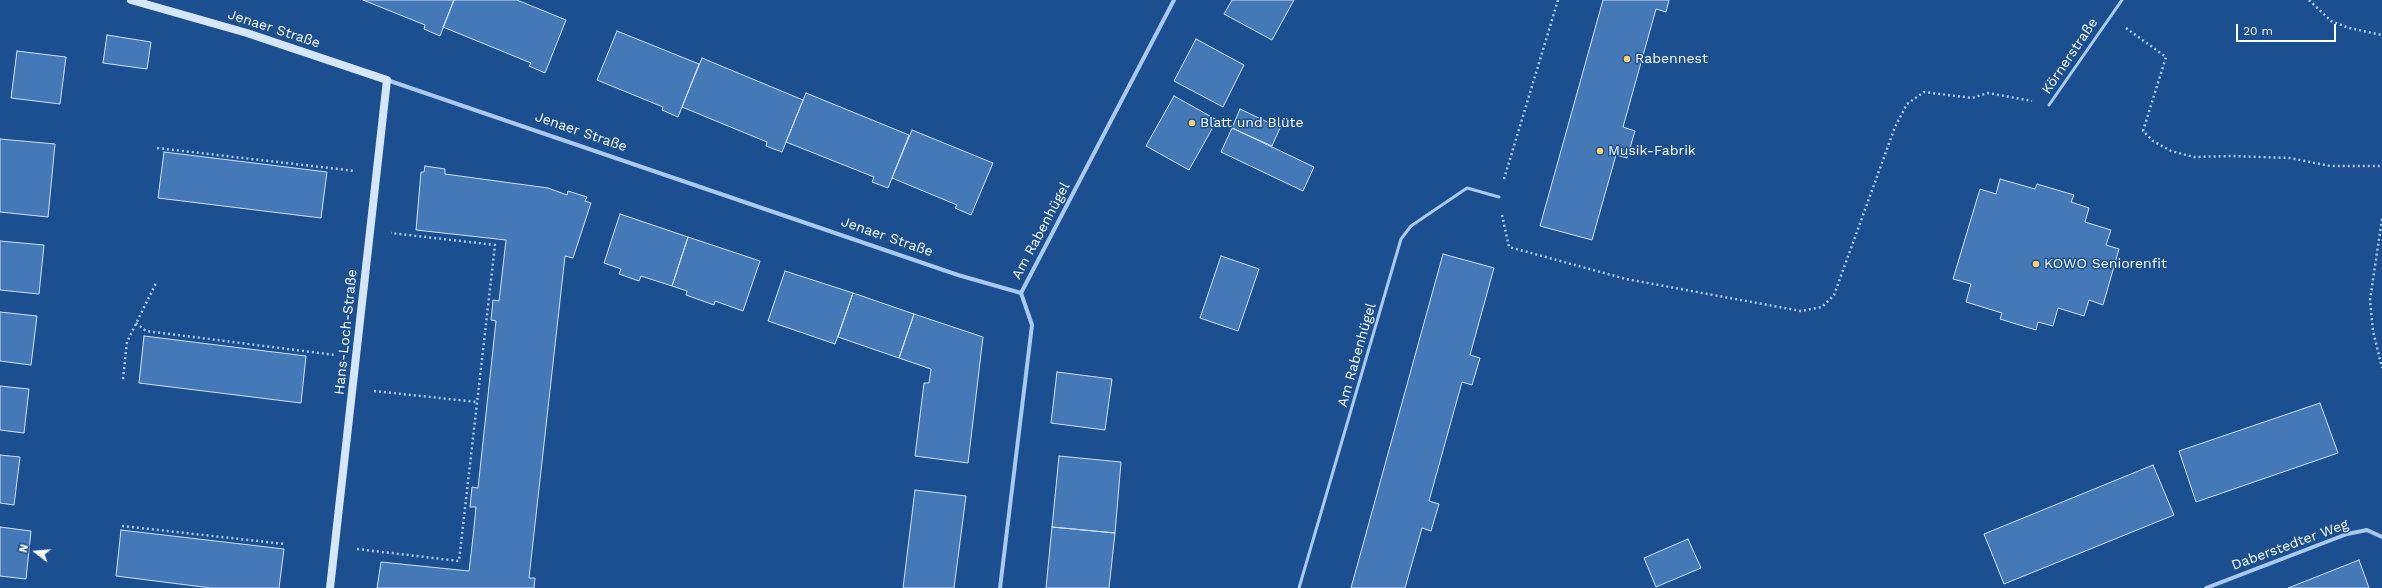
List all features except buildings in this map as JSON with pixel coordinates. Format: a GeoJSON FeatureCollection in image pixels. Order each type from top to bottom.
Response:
{"type":"FeatureCollection","features":[{"type":"Feature","properties":{"kind":"street","name":"Jenaer Straße"},"geometry":{"type":"LineString","coordinates":[[130,0],[247,33],[958,275],[1021,293]]}},
{"type":"Feature","properties":{"kind":"street","name":"Am Rabenhügel"},"geometry":{"type":"LineString","coordinates":[[1000,588],[1032,325],[1021,293],[1174,0]]}},
{"type":"Feature","properties":{"kind":"street","name":"Hans-Loch-Straße"},"geometry":{"type":"LineString","coordinates":[[330,588],[387,80]]}},
{"type":"Feature","properties":{"kind":"street","name":"Daberstedter Weg"},"geometry":{"type":"LineString","coordinates":[[2206,588],[2347,534],[2367,530],[2382,537]]}},
{"type":"Feature","properties":{"kind":"lane","name":"Körnerstraße"},"geometry":{"type":"LineString","coordinates":[[2049,105],[2122,0]]}},
{"type":"Feature","properties":{"kind":"lane","name":"Am Rabenhügel"},"geometry":{"type":"LineString","coordinates":[[1299,588],[1401,239],[1411,226],[1467,188],[1498,197]]}},
{"type":"Feature","properties":{"kind":"path"},"geometry":{"type":"LineString","coordinates":[[1558,0],[1498,197],[1509,247],[1626,279],[1801,311],[1822,307],[1834,295],[1895,127],[1907,104],[1924,92],[1934,92],[1951,97],[1972,98],[1988,93],[2049,105]]}},
{"type":"Feature","properties":{"kind":"path"},"geometry":{"type":"LineString","coordinates":[[2309,0],[2331,21],[2349,28],[2382,35]]}},
{"type":"Feature","properties":{"kind":"path"},"geometry":{"type":"LineString","coordinates":[[2110,16],[2166,57],[2143,131],[2153,141],[2171,151],[2194,157],[2232,156],[2290,158],[2330,166],[2382,166]]}},
{"type":"Feature","properties":{"kind":"path"},"geometry":{"type":"LineString","coordinates":[[157,148],[354,171]]}},
{"type":"Feature","properties":{"kind":"path"},"geometry":{"type":"LineString","coordinates":[[2382,219],[2370,300],[2373,331],[2382,368]]}},
{"type":"Feature","properties":{"kind":"path"},"geometry":{"type":"LineString","coordinates":[[366,550],[459,561],[495,245],[397,234]]}},
{"type":"Feature","properties":{"kind":"path"},"geometry":{"type":"LineString","coordinates":[[123,379],[127,342],[157,281]]}},
{"type":"Feature","properties":{"kind":"path"},"geometry":{"type":"LineString","coordinates":[[136,323],[146,331],[333,355]]}},
{"type":"Feature","properties":{"kind":"path"},"geometry":{"type":"LineString","coordinates":[[352,389],[477,402]]}},
{"type":"Feature","properties":{"kind":"path"},"geometry":{"type":"LineString","coordinates":[[122,526],[285,544]]}},
{"type":"Feature","properties":{"kind":"place","name":"Rabennest"},"geometry":{"type":"Point","coordinates":[1627,59]}},
{"type":"Feature","properties":{"kind":"place","name":"Blatt und Blüte"},"geometry":{"type":"Point","coordinates":[1192,123]}},
{"type":"Feature","properties":{"kind":"place","name":"Musik-Fabrik"},"geometry":{"type":"Point","coordinates":[1600,151]}},
{"type":"Feature","properties":{"kind":"place","name":"KOWO Seniorenfit"},"geometry":{"type":"Point","coordinates":[2036,264]}}]}
